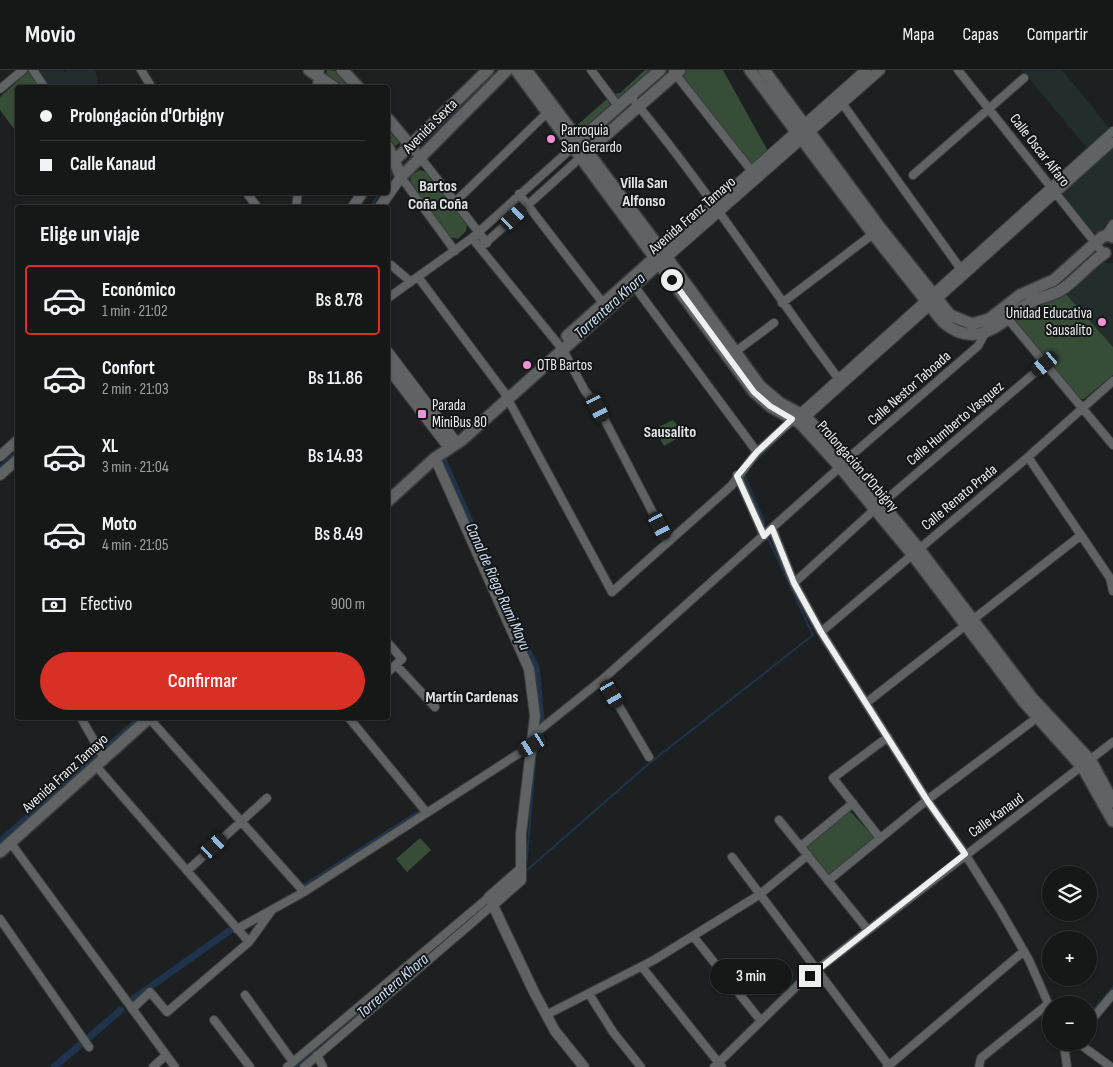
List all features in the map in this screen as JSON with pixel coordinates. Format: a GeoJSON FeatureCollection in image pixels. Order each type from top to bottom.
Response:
{"type":"FeatureCollection","features":[{"type":"Feature","properties":{"kind":"main road"},"geometry":{"type":"LineString","coordinates":[[342,70],[355,85]]}},
{"type":"Feature","properties":{"kind":"main road","name":"Avenida Sexta"},"geometry":{"type":"LineString","coordinates":[[395,170],[415,151],[488,70]]}},
{"type":"Feature","properties":{"kind":"main road","name":"Avenida Sexta"},"geometry":{"type":"LineString","coordinates":[[395,170],[507,70]]}},
{"type":"Feature","properties":{"kind":"main road","name":"Prolongación d'Orbigny"},"geometry":{"type":"LineString","coordinates":[[516,70],[550,109],[661,257],[766,392],[799,418],[843,463],[916,551],[1038,717],[1087,764],[1113,821]]}},
{"type":"Feature","properties":{"kind":"main road","name":"Prolongación d'Orbigny"},"geometry":{"type":"LineString","coordinates":[[526,70],[550,109]]}},
{"type":"Feature","properties":{"kind":"main road"},"geometry":{"type":"LineString","coordinates":[[576,144],[660,70]]}},
{"type":"Feature","properties":{"kind":"main road"},"geometry":{"type":"LineString","coordinates":[[750,70],[804,131],[881,229],[952,330],[965,334],[985,333],[1034,300],[1060,290],[1107,245]]}},
{"type":"Feature","properties":{"kind":"main road"},"geometry":{"type":"LineString","coordinates":[[764,70],[873,234],[931,300],[961,321],[972,324],[989,320],[1020,295],[1054,280],[1107,245]]}},
{"type":"Feature","properties":{"kind":"main road"},"geometry":{"type":"LineString","coordinates":[[584,155],[676,71]]}},
{"type":"Feature","properties":{"kind":"main road"},"geometry":{"type":"LineString","coordinates":[[316,76],[330,85]]}},
{"type":"Feature","properties":{"kind":"main road"},"geometry":{"type":"LineString","coordinates":[[390,121],[415,151]]}},
{"type":"Feature","properties":{"kind":"main road"},"geometry":{"type":"LineString","coordinates":[[390,154],[395,170]]}},
{"type":"Feature","properties":{"kind":"main road","name":"Prolongación d'Orbigny"},"geometry":{"type":"LineString","coordinates":[[661,257],[754,392],[770,406],[799,418]]}},
{"type":"Feature","properties":{"kind":"main road","name":"Avenida Franz Tamayo"},"geometry":{"type":"LineString","coordinates":[[390,499],[452,445],[458,436],[561,347],[635,287],[661,257]]}},
{"type":"Feature","properties":{"kind":"main road","name":"Avenida Franz Tamayo"},"geometry":{"type":"LineString","coordinates":[[561,347],[604,303],[661,257]]}},
{"type":"Feature","properties":{"kind":"main road","name":"Prolongación d'Orbigny"},"geometry":{"type":"LineString","coordinates":[[969,622],[1087,764],[1113,802]]}},
{"type":"Feature","properties":{"kind":"main road","name":"Avenida Franz Tamayo"},"geometry":{"type":"LineString","coordinates":[[0,852],[147,720]]}},
{"type":"Feature","properties":{"kind":"street"},"geometry":{"type":"LineString","coordinates":[[0,89],[23,70]]}},
{"type":"Feature","properties":{"kind":"street"},"geometry":{"type":"LineString","coordinates":[[33,70],[43,85]]}},
{"type":"Feature","properties":{"kind":"street"},"geometry":{"type":"LineString","coordinates":[[140,70],[150,85]]}},
{"type":"Feature","properties":{"kind":"street"},"geometry":{"type":"LineString","coordinates":[[591,70],[618,106]]}},
{"type":"Feature","properties":{"kind":"street","name":"Avenida Franz Tamayo"},"geometry":{"type":"LineString","coordinates":[[661,257],[804,131],[866,70]]}},
{"type":"Feature","properties":{"kind":"street","name":"Avenida Franz Tamayo"},"geometry":{"type":"LineString","coordinates":[[804,131],[842,103],[880,70]]}},
{"type":"Feature","properties":{"kind":"street","name":"Calle Oscar Alfaro"},"geometry":{"type":"LineString","coordinates":[[958,70],[1053,189],[1107,245]]}},
{"type":"Feature","properties":{"kind":"street"},"geometry":{"type":"LineString","coordinates":[[676,71],[755,175]]}},
{"type":"Feature","properties":{"kind":"street"},"geometry":{"type":"LineString","coordinates":[[913,175],[1024,78]]}},
{"type":"Feature","properties":{"kind":"street"},"geometry":{"type":"LineString","coordinates":[[630,96],[716,209],[782,303],[838,378]]}},
{"type":"Feature","properties":{"kind":"street"},"geometry":{"type":"LineString","coordinates":[[842,103],[960,268]]}},
{"type":"Feature","properties":{"kind":"street"},"geometry":{"type":"LineString","coordinates":[[455,202],[550,109]]}},
{"type":"Feature","properties":{"kind":"street"},"geometry":{"type":"LineString","coordinates":[[418,277],[506,396],[612,592],[731,486],[757,452],[799,418],[931,300],[1053,189],[1113,131]]}},
{"type":"Feature","properties":{"kind":"street"},"geometry":{"type":"LineString","coordinates":[[799,418],[838,378],[931,300],[960,268],[1053,189],[1113,142]]}},
{"type":"Feature","properties":{"kind":"street"},"geometry":{"type":"LineString","coordinates":[[390,297],[475,235],[576,144]]}},
{"type":"Feature","properties":{"kind":"street"},"geometry":{"type":"LineString","coordinates":[[415,151],[455,202],[475,235],[480,248],[561,347],[585,391],[598,408],[668,542]]}},
{"type":"Feature","properties":{"kind":"street"},"geometry":{"type":"LineString","coordinates":[[480,248],[584,155]]}},
{"type":"Feature","properties":{"kind":"street"},"geometry":{"type":"LineString","coordinates":[[395,170],[455,251]]}},
{"type":"Feature","properties":{"kind":"street","name":"Avenida Sexta"},"geometry":{"type":"LineString","coordinates":[[390,182],[395,170]]}},
{"type":"Feature","properties":{"kind":"street"},"geometry":{"type":"LineString","coordinates":[[519,194],[604,303]]}},
{"type":"Feature","properties":{"kind":"street"},"geometry":{"type":"LineString","coordinates":[[1107,245],[1113,225]]}},
{"type":"Feature","properties":{"kind":"street"},"geometry":{"type":"LineString","coordinates":[[782,303],[873,234]]}},
{"type":"Feature","properties":{"kind":"street"},"geometry":{"type":"LineString","coordinates":[[475,235],[487,242]]}},
{"type":"Feature","properties":{"kind":"street"},"geometry":{"type":"LineString","coordinates":[[391,265],[411,282]]}},
{"type":"Feature","properties":{"kind":"street"},"geometry":{"type":"LineString","coordinates":[[635,287],[757,452]]}},
{"type":"Feature","properties":{"kind":"street"},"geometry":{"type":"LineString","coordinates":[[1008,319],[1113,445]]}},
{"type":"Feature","properties":{"kind":"street"},"geometry":{"type":"LineString","coordinates":[[735,352],[774,323]]}},
{"type":"Feature","properties":{"kind":"street","name":"Calle Nestor Taboada"},"geometry":{"type":"LineString","coordinates":[[237,929],[304,892],[532,741],[764,536],[775,523],[978,346],[985,333]]}},
{"type":"Feature","properties":{"kind":"street"},"geometry":{"type":"LineString","coordinates":[[390,355],[452,445]]}},
{"type":"Feature","properties":{"kind":"street","name":"Calle Humberto Vasquez"},"geometry":{"type":"LineString","coordinates":[[794,583],[878,506],[1045,364]]}},
{"type":"Feature","properties":{"kind":"street"},"geometry":{"type":"LineString","coordinates":[[390,370],[452,445]]}},
{"type":"Feature","properties":{"kind":"street","name":"Calle Renato Prada"},"geometry":{"type":"LineString","coordinates":[[821,632],[1028,457],[1113,381]]}},
{"type":"Feature","properties":{"kind":"street"},"geometry":{"type":"LineString","coordinates":[[0,456],[15,443]]}},
{"type":"Feature","properties":{"kind":"street"},"geometry":{"type":"LineString","coordinates":[[1028,457],[1080,536],[1112,577],[1113,591]]}},
{"type":"Feature","properties":{"kind":"street"},"geometry":{"type":"LineString","coordinates":[[244,994],[290,1064],[492,900],[522,880],[521,834],[534,716],[529,669],[435,458]]}},
{"type":"Feature","properties":{"kind":"street"},"geometry":{"type":"LineString","coordinates":[[0,475],[15,462]]}},
{"type":"Feature","properties":{"kind":"street"},"geometry":{"type":"LineString","coordinates":[[737,476],[764,536]]}},
{"type":"Feature","properties":{"kind":"street"},"geometry":{"type":"LineString","coordinates":[[772,528],[794,583],[821,632],[927,800],[965,854],[1024,951],[1045,996]]}},
{"type":"Feature","properties":{"kind":"street"},"geometry":{"type":"LineString","coordinates":[[866,703],[1080,536]]}},
{"type":"Feature","properties":{"kind":"street"},"geometry":{"type":"LineString","coordinates":[[390,645],[402,659],[390,670]]}},
{"type":"Feature","properties":{"kind":"street"},"geometry":{"type":"LineString","coordinates":[[396,665],[435,707]]}},
{"type":"Feature","properties":{"kind":"street"},"geometry":{"type":"LineString","coordinates":[[603,679],[648,757]]}},
{"type":"Feature","properties":{"kind":"street"},"geometry":{"type":"LineString","coordinates":[[828,881],[927,800],[1038,717]]}},
{"type":"Feature","properties":{"kind":"street"},"geometry":{"type":"LineString","coordinates":[[82,720],[104,758]]}},
{"type":"Feature","properties":{"kind":"street"},"geometry":{"type":"LineString","coordinates":[[151,720],[304,892]]}},
{"type":"Feature","properties":{"kind":"street"},"geometry":{"type":"LineString","coordinates":[[352,720],[427,812]]}},
{"type":"Feature","properties":{"kind":"street"},"geometry":{"type":"LineString","coordinates":[[880,838],[833,778],[888,737]]}},
{"type":"Feature","properties":{"kind":"street","name":"Calle Kanaud"},"geometry":{"type":"LineString","coordinates":[[718,1066],[761,1021],[816,971],[965,854],[1087,764],[1113,742]]}},
{"type":"Feature","properties":{"kind":"street"},"geometry":{"type":"LineString","coordinates":[[96,766],[249,942]]}},
{"type":"Feature","properties":{"kind":"street"},"geometry":{"type":"LineString","coordinates":[[187,871],[268,798]]}},
{"type":"Feature","properties":{"kind":"street"},"geometry":{"type":"LineString","coordinates":[[800,846],[853,804]]}},
{"type":"Feature","properties":{"kind":"street"},"geometry":{"type":"LineString","coordinates":[[779,820],[868,930]]}},
{"type":"Feature","properties":{"kind":"street"},"geometry":{"type":"LineString","coordinates":[[10,842],[176,1067]]}},
{"type":"Feature","properties":{"kind":"street"},"geometry":{"type":"LineString","coordinates":[[546,1015],[642,967],[693,936],[759,895],[808,855]]}},
{"type":"Feature","properties":{"kind":"street"},"geometry":{"type":"LineString","coordinates":[[732,858],[889,1066],[1024,951]]}},
{"type":"Feature","properties":{"kind":"street"},"geometry":{"type":"LineString","coordinates":[[492,900],[546,1015],[555,1031],[584,1067]]}},
{"type":"Feature","properties":{"kind":"street"},"geometry":{"type":"LineString","coordinates":[[304,1067],[492,900]]}},
{"type":"Feature","properties":{"kind":"street"},"geometry":{"type":"LineString","coordinates":[[132,1009],[150,992],[167,1012],[249,942],[274,908]]}},
{"type":"Feature","properties":{"kind":"street"},"geometry":{"type":"LineString","coordinates":[[0,919],[89,1047]]}},
{"type":"Feature","properties":{"kind":"street"},"geometry":{"type":"LineString","coordinates":[[693,936],[761,1021]]}},
{"type":"Feature","properties":{"kind":"street"},"geometry":{"type":"LineString","coordinates":[[642,967],[718,1066]]}},
{"type":"Feature","properties":{"kind":"street"},"geometry":{"type":"LineString","coordinates":[[589,994],[613,1032],[641,1067]]}},
{"type":"Feature","properties":{"kind":"street"},"geometry":{"type":"LineString","coordinates":[[1097,1013],[1113,994]]}},
{"type":"Feature","properties":{"kind":"street"},"geometry":{"type":"LineString","coordinates":[[979,1067],[982,1058],[1042,1013]]}},
{"type":"Feature","properties":{"kind":"street"},"geometry":{"type":"LineString","coordinates":[[214,1020],[250,1067]]}},
{"type":"Feature","properties":{"kind":"street"},"geometry":{"type":"LineString","coordinates":[[1066,1051],[1067,1067]]}},
{"type":"Feature","properties":{"kind":"street"},"geometry":{"type":"LineString","coordinates":[[1085,1051],[1111,1067]]}},
{"type":"Feature","properties":{"kind":"street"},"geometry":{"type":"LineString","coordinates":[[153,1067],[166,1055]]}},
{"type":"Feature","properties":{"kind":"street"},"geometry":{"type":"LineString","coordinates":[[316,1056],[323,1067]]}},
{"type":"Feature","properties":{"kind":"shaded area"},"geometry":{"type":"Polygon","coordinates":[[[37,70],[63,70],[65,72],[68,70],[95,70],[99,85],[47,85],[37,70]]]}},
{"type":"Feature","properties":{"kind":"shaded area"},"geometry":{"type":"Polygon","coordinates":[[[1022,70],[1062,70],[1111,130],[1088,149],[1022,70]]]}},
{"type":"Feature","properties":{"kind":"shaded area"},"geometry":{"type":"Polygon","coordinates":[[[1113,146],[1113,219],[1097,234],[1092,232],[1062,192],[1113,146]]]}},
{"type":"Feature","properties":{"kind":"shaded area","name":"Unidad Educativa Sausalito"},"geometry":{"type":"Polygon","coordinates":[[[1103,263],[1113,263],[1113,347],[1067,296],[1103,263]]]}},
{"type":"Feature","properties":{"kind":"green space"},"geometry":{"type":"Polygon","coordinates":[[[327,70],[332,70],[346,78],[352,85],[340,85],[326,74],[327,70]]]}},
{"type":"Feature","properties":{"kind":"green space"},"geometry":{"type":"Polygon","coordinates":[[[645,70],[652,70],[619,99],[613,94],[620,93],[645,70]]]}},
{"type":"Feature","properties":{"kind":"green space"},"geometry":{"type":"Polygon","coordinates":[[[687,70],[723,70],[769,153],[757,164],[750,165],[682,77],[682,73],[687,70]]]}},
{"type":"Feature","properties":{"kind":"green space"},"geometry":{"type":"Polygon","coordinates":[[[29,71],[39,85],[15,85],[15,130],[0,110],[0,97],[29,71]]]}},
{"type":"Feature","properties":{"kind":"green space"},"geometry":{"type":"Polygon","coordinates":[[[607,99],[611,107],[599,119],[584,129],[574,128],[607,99]]]}},
{"type":"Feature","properties":{"kind":"green space"},"geometry":{"type":"Polygon","coordinates":[[[628,105],[630,108],[589,144],[587,141],[628,105]]]}},
{"type":"Feature","properties":{"kind":"green space"},"geometry":{"type":"Polygon","coordinates":[[[390,128],[401,141],[392,149],[390,146],[390,128]]]}},
{"type":"Feature","properties":{"kind":"green space"},"geometry":{"type":"Polygon","coordinates":[[[420,170],[427,172],[467,224],[466,231],[458,239],[449,237],[410,184],[411,175],[420,170]]]}},
{"type":"Feature","properties":{"kind":"green space"},"geometry":{"type":"Polygon","coordinates":[[[1065,293],[1113,347],[1113,375],[1084,399],[1080,399],[1015,322],[1017,316],[1028,306],[1065,293]]]}},
{"type":"Feature","properties":{"kind":"green space"},"geometry":{"type":"Polygon","coordinates":[[[673,420],[685,434],[664,446],[655,429],[673,420]]]}},
{"type":"Feature","properties":{"kind":"green space"},"geometry":{"type":"Polygon","coordinates":[[[850,811],[875,838],[829,876],[806,847],[850,811]]]}},
{"type":"Feature","properties":{"kind":"green space"},"geometry":{"type":"Polygon","coordinates":[[[420,838],[431,850],[407,872],[396,859],[420,838]]]}},
{"type":"Feature","properties":{"kind":"waterway"},"geometry":{"type":"LineString","coordinates":[[423,142],[499,70]]}},
{"type":"Feature","properties":{"kind":"waterway"},"geometry":{"type":"LineString","coordinates":[[390,177],[392,173]]}},
{"type":"Feature","properties":{"kind":"waterway"},"geometry":{"type":"LineString","coordinates":[[372,205],[378,195]]}},
{"type":"Feature","properties":{"kind":"waterway"},"geometry":{"type":"LineString","coordinates":[[756,460],[788,429]]}},
{"type":"Feature","properties":{"kind":"waterway"},"geometry":{"type":"LineString","coordinates":[[0,466],[15,453]]}},
{"type":"Feature","properties":{"kind":"waterway","name":"Canal de Riego Rumi Mayu"},"geometry":{"type":"LineString","coordinates":[[438,460],[442,457],[513,622],[536,667],[541,719]]}},
{"type":"Feature","properties":{"kind":"waterway"},"geometry":{"type":"LineString","coordinates":[[744,474],[765,524]]}},
{"type":"Feature","properties":{"kind":"waterway"},"geometry":{"type":"LineString","coordinates":[[526,871],[646,766],[813,635],[768,538]]}},
{"type":"Feature","properties":{"kind":"waterway"},"geometry":{"type":"LineString","coordinates":[[0,842],[139,720]]}},
{"type":"Feature","properties":{"kind":"waterway","name":"Torrentera Khora"},"geometry":{"type":"LineString","coordinates":[[526,869],[537,737]]}},
{"type":"Feature","properties":{"kind":"waterway","name":"Canal de Riego Rumi Mayu"},"geometry":{"type":"LineString","coordinates":[[307,886],[417,815]]}},
{"type":"Feature","properties":{"kind":"waterway","name":"Canal de Riego Rumi Mayu"},"geometry":{"type":"LineString","coordinates":[[133,999],[232,929]]}},
{"type":"Feature","properties":{"kind":"waterway","name":"Torrentera Khora"},"geometry":{"type":"LineString","coordinates":[[296,1067],[455,930]]}},
{"type":"Feature","properties":{"kind":"waterway"},"geometry":{"type":"LineString","coordinates":[[1097,1006],[1113,987]]}},
{"type":"Feature","properties":{"kind":"waterway","name":"Canal de Riego Rumi Mayu"},"geometry":{"type":"LineString","coordinates":[[54,1067],[121,1010]]}},
{"type":"Feature","properties":{"kind":"place","name":"Parroquia San Gerardo"},"geometry":{"type":"Point","coordinates":[551,139]}},
{"type":"Feature","properties":{"kind":"place","name":"Unidad Educativa Sausalito"},"geometry":{"type":"Point","coordinates":[1102,322]}},
{"type":"Feature","properties":{"kind":"place","name":"OTB Bartos"},"geometry":{"type":"Point","coordinates":[527,365]}},
{"type":"Feature","properties":{"kind":"place","name":"Parada MiniBus 80"},"geometry":{"type":"Point","coordinates":[422,414]}},
{"type":"Feature","properties":{"kind":"district","name":"Villa San Alfonso"},"geometry":{"type":"Point","coordinates":[644,191]}},
{"type":"Feature","properties":{"kind":"district","name":"Bartos Coña Coña"},"geometry":{"type":"Point","coordinates":[438,194]}},
{"type":"Feature","properties":{"kind":"district","name":"Sausalito"},"geometry":{"type":"Point","coordinates":[670,431]}},
{"type":"Feature","properties":{"kind":"district","name":"Martín Cardenas"},"geometry":{"type":"Point","coordinates":[472,696]}},
{"type":"Feature","properties":{"kind":"route"},"geometry":{"type":"LineString","coordinates":[[672,280],[754,392],[770,406],[792,419],[757,452],[737,476],[764,536],[772,528],[794,583],[821,632],[927,800],[965,854],[810,976]]}}]}
